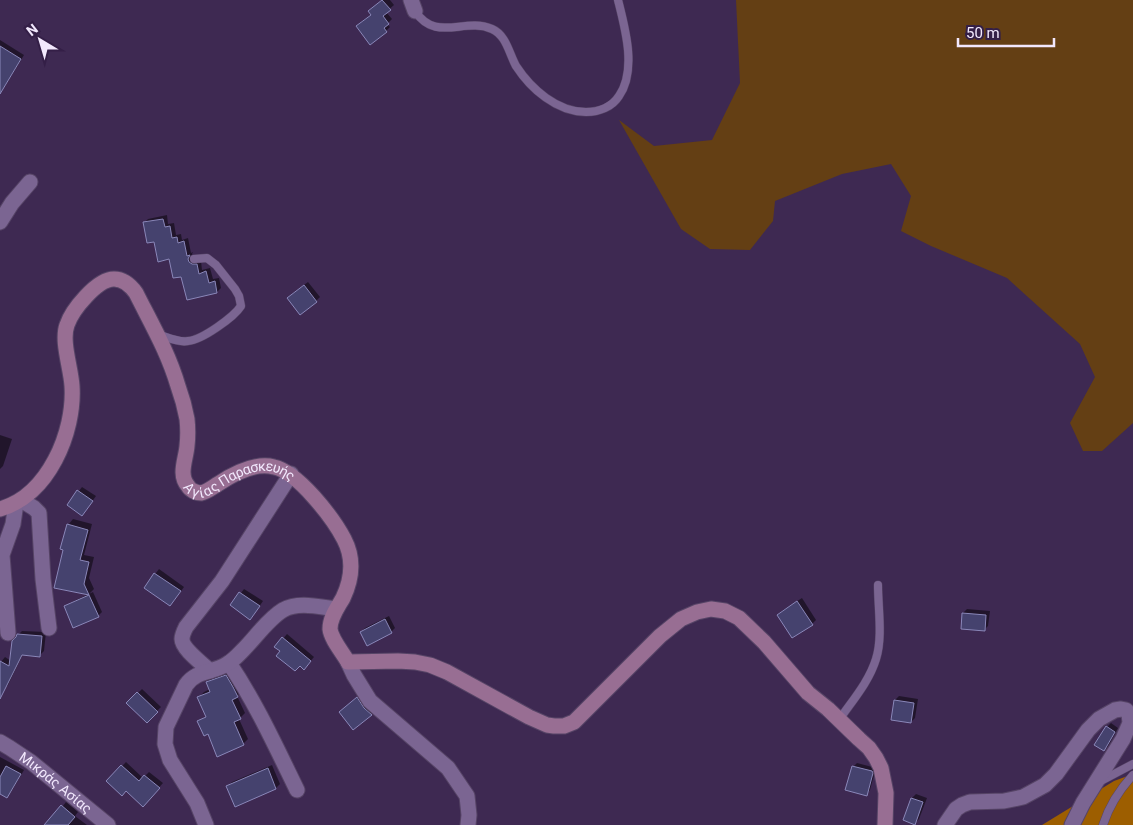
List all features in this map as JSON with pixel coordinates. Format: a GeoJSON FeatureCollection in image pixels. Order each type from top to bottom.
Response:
{"type":"FeatureCollection","features":[{"type":"Feature","properties":{"kind":"street"},"geometry":{"type":"LineString","coordinates":[[0,222],[12,202],[30,182]]}},
{"type":"Feature","properties":{"kind":"street","name":"Αγίας Παρασκευής"},"geometry":{"type":"LineString","coordinates":[[0,509],[19,502],[50,470],[68,428],[73,397],[65,341],[69,319],[92,291],[112,279],[120,280],[133,289],[171,362],[184,404],[188,430],[188,446],[183,472],[184,480],[188,487],[195,492],[201,493],[243,470],[272,466],[291,474],[324,510],[350,551],[351,563],[348,585],[332,620],[330,628],[332,636],[370,700],[448,768],[467,796],[468,825]]}},
{"type":"Feature","properties":{"kind":"street"},"geometry":{"type":"LineString","coordinates":[[210,670],[186,648],[182,640],[183,633],[222,581],[291,474]]}},
{"type":"Feature","properties":{"kind":"street"},"geometry":{"type":"LineString","coordinates":[[8,633],[2,555],[19,502],[34,508],[39,513],[43,579],[49,628]]}},
{"type":"Feature","properties":{"kind":"street"},"geometry":{"type":"LineString","coordinates":[[206,825],[197,803],[170,760],[165,744],[166,727],[186,685],[193,677],[230,663],[283,610],[300,606],[336,609]]}},
{"type":"Feature","properties":{"kind":"street"},"geometry":{"type":"LineString","coordinates":[[348,662],[398,661],[415,662],[430,666],[447,672],[528,717],[554,726],[564,726],[574,722],[660,636],[681,619],[711,608],[725,612],[739,618],[764,642],[808,693],[869,748],[879,763],[884,777],[886,792],[885,825]]}},
{"type":"Feature","properties":{"kind":"street"},"geometry":{"type":"LineString","coordinates":[[230,663],[250,694],[297,790]]}},
{"type":"Feature","properties":{"kind":"street"},"geometry":{"type":"LineString","coordinates":[[945,825],[956,809],[962,805],[970,802],[1004,801],[1023,798],[1045,785],[1056,774],[1088,730],[1099,719],[1115,710],[1126,710],[1129,714],[1130,723],[1123,740],[1083,803],[1072,825]]}},
{"type":"Feature","properties":{"kind":"street","name":"Μικράς Ασίας"},"geometry":{"type":"LineString","coordinates":[[0,742],[30,762],[108,825]]}},
{"type":"Feature","properties":{"kind":"lane"},"geometry":{"type":"LineString","coordinates":[[413,6],[420,18],[430,26],[442,28],[477,26],[489,27],[496,31],[504,40],[516,65],[529,83],[545,97],[562,107],[580,112],[592,112],[602,110],[618,98],[626,81],[628,68],[627,39],[618,0]]}},
{"type":"Feature","properties":{"kind":"lane"},"geometry":{"type":"LineString","coordinates":[[157,334],[181,341],[189,341],[198,338],[230,318],[241,306],[241,301],[235,289],[216,265],[207,258],[194,259]]}},
{"type":"Feature","properties":{"kind":"lane"},"geometry":{"type":"LineString","coordinates":[[839,720],[871,672],[875,661],[879,640],[878,585]]}},
{"type":"Feature","properties":{"kind":"lane"},"geometry":{"type":"LineString","coordinates":[[1095,784],[1133,764]]}},
{"type":"Feature","properties":{"kind":"lane"},"geometry":{"type":"LineString","coordinates":[[1103,825],[1115,798],[1133,775]]}},
{"type":"Feature","properties":{"kind":"shaded area"},"geometry":{"type":"Polygon","coordinates":[[[736,0],[1133,0],[1133,423],[1102,451],[1083,451],[1070,423],[1095,377],[1080,344],[1007,278],[931,246],[901,231],[911,196],[891,164],[842,174],[775,201],[773,221],[750,250],[710,249],[681,229],[619,120],[654,146],[712,140],[740,83],[736,0]]]}},
{"type":"Feature","properties":{"kind":"shaded area"},"geometry":{"type":"Polygon","coordinates":[[[1133,774],[1133,825],[1042,825],[1114,781],[1133,774]]]}},
{"type":"Feature","properties":{"kind":"building"},"geometry":{"type":"Polygon","coordinates":[[[382,0],[391,10],[383,16],[389,24],[384,28],[387,32],[370,45],[356,26],[371,15],[368,11],[382,0]]]}},
{"type":"Feature","properties":{"kind":"building"},"geometry":{"type":"Polygon","coordinates":[[[0,46],[21,59],[0,94],[0,46]]]}},
{"type":"Feature","properties":{"kind":"building"},"geometry":{"type":"Polygon","coordinates":[[[163,219],[165,227],[170,226],[172,238],[177,237],[178,243],[184,241],[187,256],[190,255],[189,262],[197,264],[199,274],[206,271],[209,283],[215,281],[217,293],[187,300],[181,277],[173,278],[169,259],[158,262],[154,242],[147,243],[143,222],[163,219]]]}},
{"type":"Feature","properties":{"kind":"building"},"geometry":{"type":"Polygon","coordinates":[[[304,285],[317,302],[300,315],[287,298],[304,285]]]}},
{"type":"Feature","properties":{"kind":"building"},"geometry":{"type":"Polygon","coordinates":[[[77,490],[93,501],[82,516],[67,505],[77,490]]]}},
{"type":"Feature","properties":{"kind":"building"},"geometry":{"type":"Polygon","coordinates":[[[67,524],[88,530],[80,560],[89,562],[84,584],[89,595],[54,588],[63,550],[60,549],[67,524]]]}},
{"type":"Feature","properties":{"kind":"building"},"geometry":{"type":"Polygon","coordinates":[[[154,573],[181,591],[170,606],[144,588],[154,573]]]}},
{"type":"Feature","properties":{"kind":"building"},"geometry":{"type":"Polygon","coordinates":[[[239,592],[260,606],[250,620],[230,605],[239,592]]]}},
{"type":"Feature","properties":{"kind":"building"},"geometry":{"type":"Polygon","coordinates":[[[89,595],[99,617],[73,628],[64,606],[89,595]]]}},
{"type":"Feature","properties":{"kind":"building"},"geometry":{"type":"Polygon","coordinates":[[[797,601],[813,625],[792,638],[777,615],[797,601]]]}},
{"type":"Feature","properties":{"kind":"building"},"geometry":{"type":"Polygon","coordinates":[[[962,613],[986,615],[985,631],[961,629],[962,613]]]}},
{"type":"Feature","properties":{"kind":"building"},"geometry":{"type":"Polygon","coordinates":[[[385,619],[392,633],[367,646],[360,632],[385,619]]]}},
{"type":"Feature","properties":{"kind":"building"},"geometry":{"type":"Polygon","coordinates":[[[17,634],[42,636],[40,657],[22,655],[0,699],[0,661],[9,666],[12,641],[17,634]]]}},
{"type":"Feature","properties":{"kind":"building"},"geometry":{"type":"Polygon","coordinates":[[[282,637],[311,661],[304,670],[300,666],[295,671],[276,656],[280,651],[274,647],[282,637]]]}},
{"type":"Feature","properties":{"kind":"building"},"geometry":{"type":"Polygon","coordinates":[[[226,675],[238,697],[232,700],[241,719],[234,722],[244,745],[217,757],[208,734],[204,736],[197,721],[206,717],[197,697],[210,692],[206,682],[226,675]]]}},
{"type":"Feature","properties":{"kind":"building"},"geometry":{"type":"Polygon","coordinates":[[[137,692],[158,712],[147,723],[126,703],[137,692]]]}},
{"type":"Feature","properties":{"kind":"building"},"geometry":{"type":"Polygon","coordinates":[[[357,697],[364,708],[372,715],[353,730],[339,712],[357,697]]]}},
{"type":"Feature","properties":{"kind":"building"},"geometry":{"type":"Polygon","coordinates":[[[894,700],[914,703],[911,723],[891,720],[894,700]]]}},
{"type":"Feature","properties":{"kind":"building"},"geometry":{"type":"Polygon","coordinates":[[[1106,726],[1115,732],[1104,751],[1094,745],[1106,726]]]}},
{"type":"Feature","properties":{"kind":"building"},"geometry":{"type":"Polygon","coordinates":[[[121,765],[139,781],[144,775],[160,788],[143,807],[126,791],[122,796],[106,781],[121,765]]]}},
{"type":"Feature","properties":{"kind":"building"},"geometry":{"type":"Polygon","coordinates":[[[6,766],[21,774],[7,798],[0,794],[0,777],[6,766]]]}},
{"type":"Feature","properties":{"kind":"building"},"geometry":{"type":"Polygon","coordinates":[[[852,766],[872,771],[873,773],[867,796],[845,790],[852,766]]]}},
{"type":"Feature","properties":{"kind":"building"},"geometry":{"type":"Polygon","coordinates":[[[268,768],[276,789],[235,807],[226,786],[268,768]]]}},
{"type":"Feature","properties":{"kind":"building"},"geometry":{"type":"Polygon","coordinates":[[[911,798],[923,802],[915,825],[903,820],[911,798]]]}},
{"type":"Feature","properties":{"kind":"building"},"geometry":{"type":"Polygon","coordinates":[[[61,805],[75,817],[68,825],[44,825],[61,805]]]}}]}
